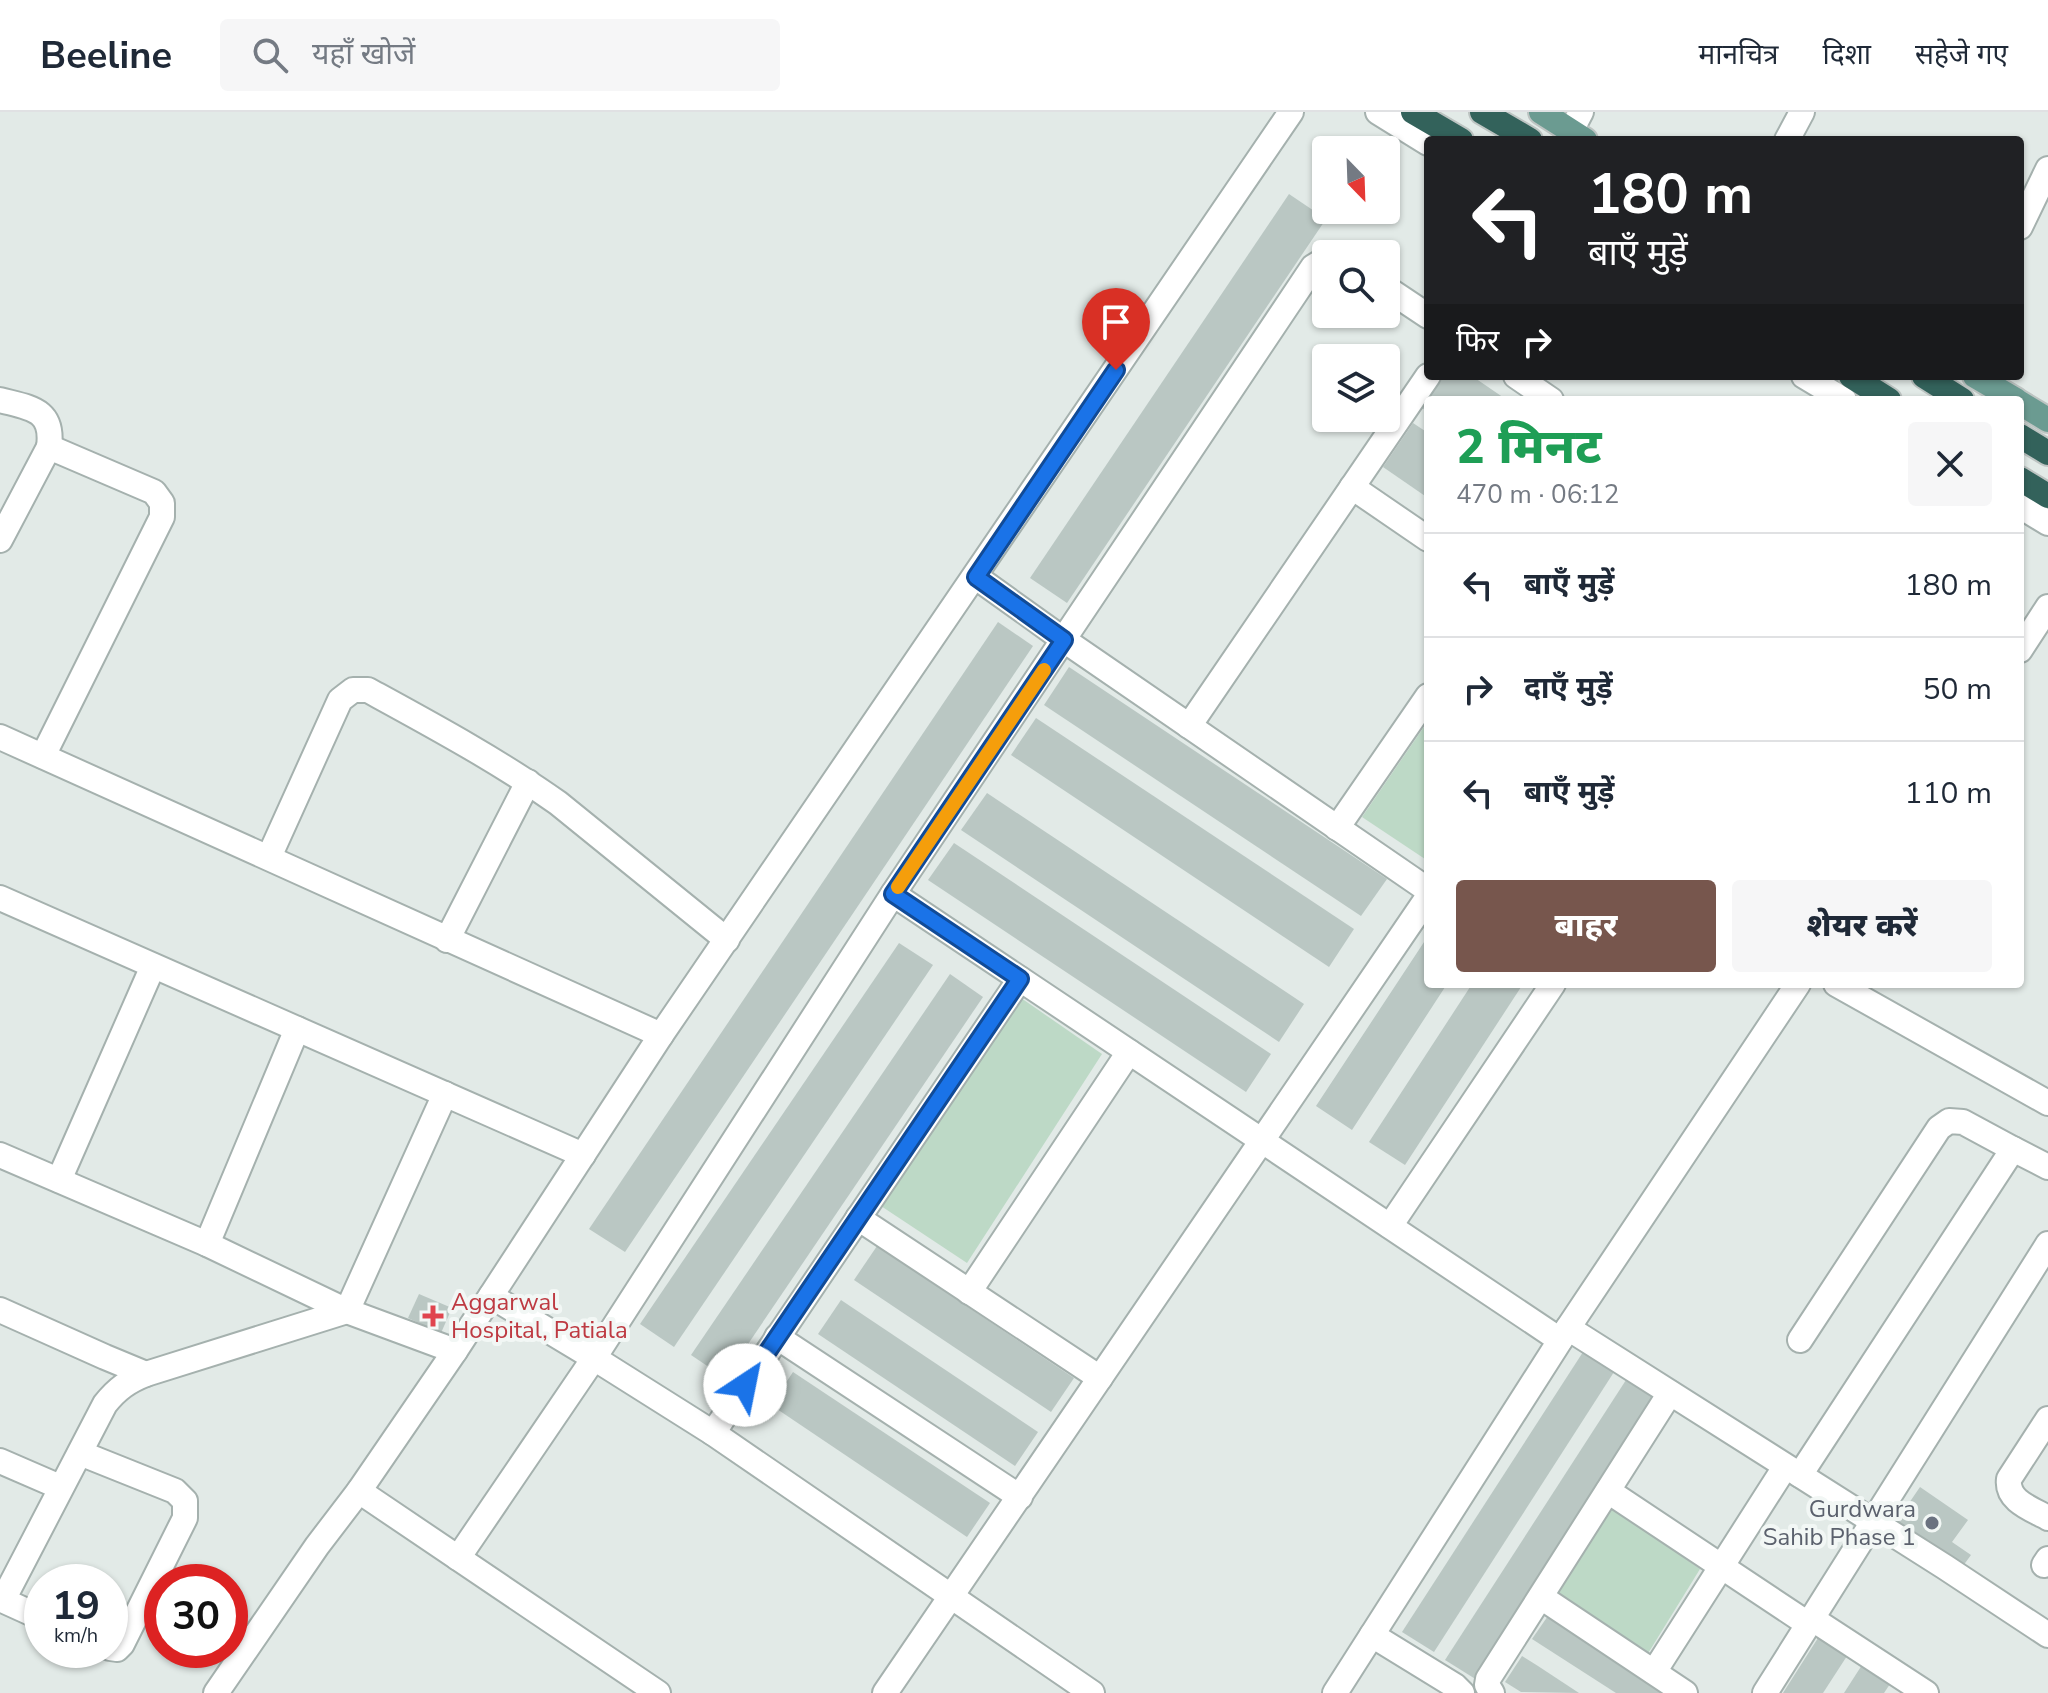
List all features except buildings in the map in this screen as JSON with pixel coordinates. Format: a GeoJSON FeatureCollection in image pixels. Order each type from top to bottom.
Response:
{"type":"FeatureCollection","features":[{"type":"Feature","properties":{"kind":"highway"},"geometry":{"type":"LineString","coordinates":[[1413,112],[1454,136]]}},
{"type":"Feature","properties":{"kind":"highway"},"geometry":{"type":"LineString","coordinates":[[1482,112],[1523,136]]}},
{"type":"Feature","properties":{"kind":"highway"},"geometry":{"type":"LineString","coordinates":[[1857,380],[1883,396]]}},
{"type":"Feature","properties":{"kind":"highway"},"geometry":{"type":"LineString","coordinates":[[1930,380],[1956,396]]}},
{"type":"Feature","properties":{"kind":"highway"},"geometry":{"type":"LineString","coordinates":[[2024,438],[2048,453]]}},
{"type":"Feature","properties":{"kind":"highway"},"geometry":{"type":"LineString","coordinates":[[2024,481],[2048,496]]}},
{"type":"Feature","properties":{"kind":"main road"},"geometry":{"type":"LineString","coordinates":[[1541,112],[1579,128]]}},
{"type":"Feature","properties":{"kind":"main road"},"geometry":{"type":"LineString","coordinates":[[1982,380],[2009,396]]}},
{"type":"Feature","properties":{"kind":"main road"},"geometry":{"type":"LineString","coordinates":[[2024,405],[2048,420]]}},
{"type":"Feature","properties":{"kind":"street"},"geometry":{"type":"LineString","coordinates":[[227,1688],[317,1546],[359,1491],[455,1351],[661,1035],[1291,112]]}},
{"type":"Feature","properties":{"kind":"street"},"geometry":{"type":"LineString","coordinates":[[1378,112],[1424,141]]}},
{"type":"Feature","properties":{"kind":"street"},"geometry":{"type":"LineString","coordinates":[[1789,136],[1802,112]]}},
{"type":"Feature","properties":{"kind":"street"},"geometry":{"type":"LineString","coordinates":[[2024,219],[2048,169]]}},
{"type":"Feature","properties":{"kind":"street"},"geometry":{"type":"LineString","coordinates":[[458,1558],[594,1358],[893,894],[1312,268]]}},
{"type":"Feature","properties":{"kind":"street"},"geometry":{"type":"LineString","coordinates":[[1400,297],[1424,313]]}},
{"type":"Feature","properties":{"kind":"street"},"geometry":{"type":"LineString","coordinates":[[1189,726],[1425,380]]}},
{"type":"Feature","properties":{"kind":"street"},"geometry":{"type":"LineString","coordinates":[[1522,380],[1545,396]]}},
{"type":"Feature","properties":{"kind":"street"},"geometry":{"type":"LineString","coordinates":[[1811,380],[1837,396]]}},
{"type":"Feature","properties":{"kind":"street"},"geometry":{"type":"LineString","coordinates":[[0,400],[35,409],[42,414],[50,435],[49,447],[0,540]]}},
{"type":"Feature","properties":{"kind":"street"},"geometry":{"type":"LineString","coordinates":[[43,756],[162,517],[162,503],[154,492],[49,447]]}},
{"type":"Feature","properties":{"kind":"street"},"geometry":{"type":"LineString","coordinates":[[1352,487],[1424,536]]}},
{"type":"Feature","properties":{"kind":"street"},"geometry":{"type":"LineString","coordinates":[[2024,508],[2048,523]]}},
{"type":"Feature","properties":{"kind":"street"},"geometry":{"type":"LineString","coordinates":[[976,577],[1424,887]]}},
{"type":"Feature","properties":{"kind":"street"},"geometry":{"type":"LineString","coordinates":[[2024,644],[2048,607]]}},
{"type":"Feature","properties":{"kind":"street"},"geometry":{"type":"LineString","coordinates":[[269,857],[340,700],[353,690],[368,690],[528,782],[727,940]]}},
{"type":"Feature","properties":{"kind":"street"},"geometry":{"type":"LineString","coordinates":[[1337,828],[1424,702]]}},
{"type":"Feature","properties":{"kind":"street"},"geometry":{"type":"LineString","coordinates":[[0,737],[661,1035]]}},
{"type":"Feature","properties":{"kind":"street"},"geometry":{"type":"LineString","coordinates":[[447,940],[528,782]]}},
{"type":"Feature","properties":{"kind":"street"},"geometry":{"type":"LineString","coordinates":[[893,894],[1390,1226],[1564,1334],[1670,1393],[2048,1635]]}},
{"type":"Feature","properties":{"kind":"street"},"geometry":{"type":"LineString","coordinates":[[885,1693],[1424,903]]}},
{"type":"Feature","properties":{"kind":"street"},"geometry":{"type":"LineString","coordinates":[[3,909],[153,966],[583,1155]]}},
{"type":"Feature","properties":{"kind":"street"},"geometry":{"type":"LineString","coordinates":[[59,1180],[153,966]]}},
{"type":"Feature","properties":{"kind":"street"},"geometry":{"type":"LineString","coordinates":[[713,1433],[1020,979]]}},
{"type":"Feature","properties":{"kind":"street"},"geometry":{"type":"LineString","coordinates":[[1390,1226],[1550,988]]}},
{"type":"Feature","properties":{"kind":"street"},"geometry":{"type":"LineString","coordinates":[[1335,1693],[1564,1334],[1795,988]]}},
{"type":"Feature","properties":{"kind":"street"},"geometry":{"type":"LineString","coordinates":[[1843,988],[2048,1103]]}},
{"type":"Feature","properties":{"kind":"street"},"geometry":{"type":"LineString","coordinates":[[207,1244],[297,1029]]}},
{"type":"Feature","properties":{"kind":"street"},"geometry":{"type":"LineString","coordinates":[[969,1292],[1129,1052]]}},
{"type":"Feature","properties":{"kind":"street"},"geometry":{"type":"LineString","coordinates":[[24,1610],[1,1600],[105,1404],[117,1389],[146,1374],[347,1311],[445,1094]]}},
{"type":"Feature","properties":{"kind":"street"},"geometry":{"type":"LineString","coordinates":[[1800,1340],[1939,1128],[1949,1121],[1963,1122],[2048,1167]]}},
{"type":"Feature","properties":{"kind":"street"},"geometry":{"type":"LineString","coordinates":[[1654,1672],[1722,1567],[1792,1471],[2013,1149]]}},
{"type":"Feature","properties":{"kind":"street"},"geometry":{"type":"LineString","coordinates":[[0,1155],[207,1244],[347,1311],[455,1351]]}},
{"type":"Feature","properties":{"kind":"street"},"geometry":{"type":"LineString","coordinates":[[858,1218],[1100,1378]]}},
{"type":"Feature","properties":{"kind":"street"},"geometry":{"type":"LineString","coordinates":[[1765,1693],[2048,1244]]}},
{"type":"Feature","properties":{"kind":"street"},"geometry":{"type":"LineString","coordinates":[[491,1296],[713,1433],[1092,1693]]}},
{"type":"Feature","properties":{"kind":"street"},"geometry":{"type":"LineString","coordinates":[[0,1310],[146,1374]]}},
{"type":"Feature","properties":{"kind":"street"},"geometry":{"type":"LineString","coordinates":[[777,1337],[1020,1497]]}},
{"type":"Feature","properties":{"kind":"street"},"geometry":{"type":"LineString","coordinates":[[1492,1693],[1487,1685],[1488,1679],[1670,1393]]}},
{"type":"Feature","properties":{"kind":"street"},"geometry":{"type":"LineString","coordinates":[[2048,1419],[2009,1479],[2008,1488],[2013,1498],[2048,1518]]}},
{"type":"Feature","properties":{"kind":"street"},"geometry":{"type":"LineString","coordinates":[[80,1453],[175,1491],[185,1501],[185,1518],[128,1632]]}},
{"type":"Feature","properties":{"kind":"street"},"geometry":{"type":"LineString","coordinates":[[0,1461],[60,1487]]}},
{"type":"Feature","properties":{"kind":"street"},"geometry":{"type":"LineString","coordinates":[[359,1491],[658,1693]]}},
{"type":"Feature","properties":{"kind":"street"},"geometry":{"type":"LineString","coordinates":[[1608,1491],[1810,1621],[1909,1689]]}},
{"type":"Feature","properties":{"kind":"street"},"geometry":{"type":"LineString","coordinates":[[1541,1597],[1685,1693]]}},
{"type":"Feature","properties":{"kind":"street"},"geometry":{"type":"LineString","coordinates":[[1372,1635],[1462,1693]]}},
{"type":"Feature","properties":{"kind":"green space"},"geometry":{"type":"Polygon","coordinates":[[[1424,727],[1424,858],[1362,817],[1424,727]]]}},
{"type":"Feature","properties":{"kind":"green space"},"geometry":{"type":"Polygon","coordinates":[[[1021,998],[1102,1054],[967,1263],[881,1206],[1021,998]]]}},
{"type":"Feature","properties":{"kind":"green space"},"geometry":{"type":"Polygon","coordinates":[[[1609,1505],[1700,1569],[1647,1655],[1552,1593],[1609,1505]]]}},
{"type":"Feature","properties":{"kind":"slow traffic"},"geometry":{"type":"LineString","coordinates":[[898,887],[1044,670]]}},
{"type":"Feature","properties":{"kind":"place","name":"Aggarwal Hospital, Patiala"},"geometry":{"type":"Point","coordinates":[433,1316]}},
{"type":"Feature","properties":{"kind":"place","name":"Gurdwara Sahib Phase 1"},"geometry":{"type":"Point","coordinates":[1932,1523]}},
{"type":"Feature","properties":{"kind":"route"},"geometry":{"type":"LineString","coordinates":[[745,1385],[1020,979],[893,894],[1064,640],[976,577],[1116,370]]}}]}
